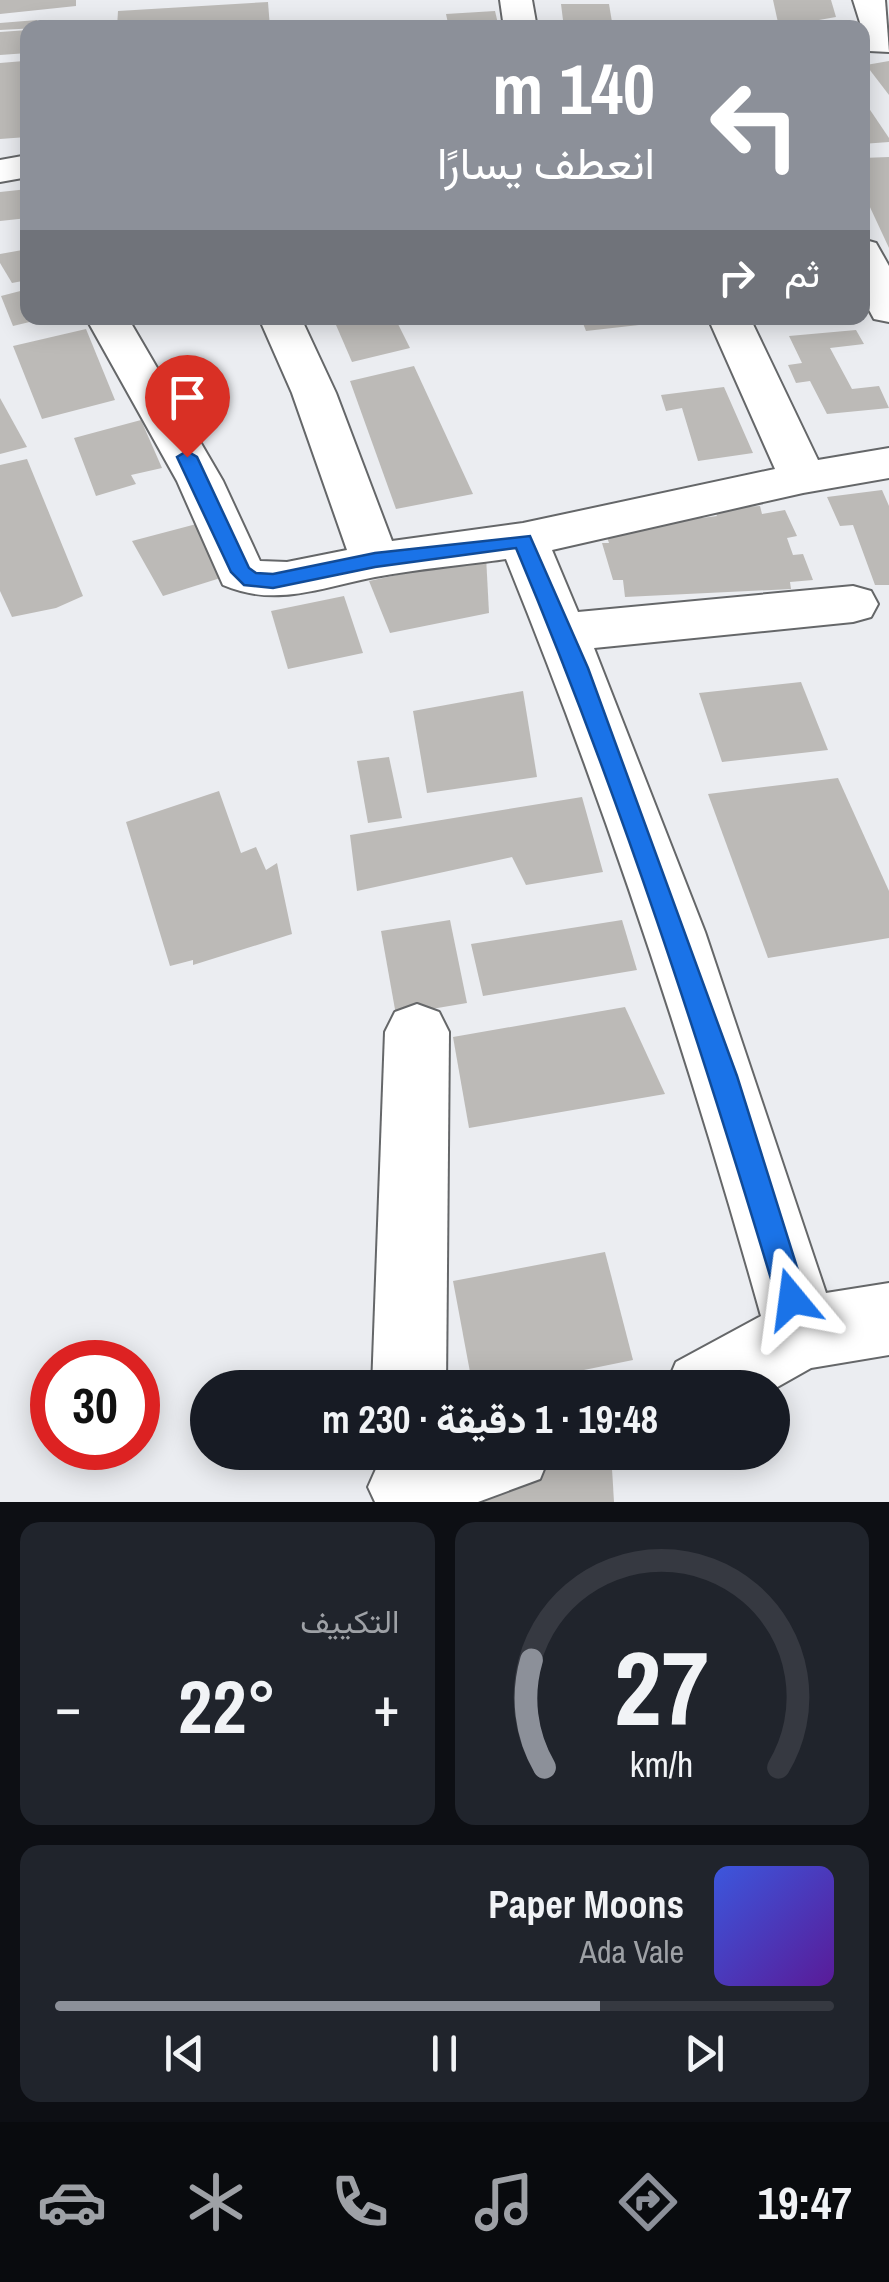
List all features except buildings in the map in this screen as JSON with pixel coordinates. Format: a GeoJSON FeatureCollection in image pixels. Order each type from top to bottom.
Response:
{"type":"FeatureCollection","features":[{"type":"Feature","properties":{"kind":"street"},"geometry":{"type":"LineString","coordinates":[[869,0],[878,44]]}},
{"type":"Feature","properties":{"kind":"street"},"geometry":{"type":"LineString","coordinates":[[870,268],[889,310]]}},
{"type":"Feature","properties":{"kind":"street"},"geometry":{"type":"LineString","coordinates":[[111,325],[191,465],[241,572],[252,580],[273,581],[375,560],[523,540],[803,478],[889,464]]}},
{"type":"Feature","properties":{"kind":"street"},"geometry":{"type":"LineString","coordinates":[[283,325],[314,393],[375,560]]}},
{"type":"Feature","properties":{"kind":"street"},"geometry":{"type":"LineString","coordinates":[[732,325],[803,478]]}},
{"type":"Feature","properties":{"kind":"street"},"geometry":{"type":"LineString","coordinates":[[523,540],[562,632],[724,1076],[802,1333]]}},
{"type":"Feature","properties":{"kind":"street"},"geometry":{"type":"LineString","coordinates":[[562,632],[853,604]]}},
{"type":"Feature","properties":{"kind":"street"},"geometry":{"type":"LineString","coordinates":[[409,1370],[417,1032]]}},
{"type":"Feature","properties":{"kind":"street"},"geometry":{"type":"LineString","coordinates":[[735,1370],[802,1333],[889,1319]]}},
{"type":"Feature","properties":{"kind":"street"},"geometry":{"type":"LineString","coordinates":[[407,1480],[445,1470]]}},
{"type":"Feature","properties":{"kind":"route"},"geometry":{"type":"LineString","coordinates":[[187,457],[241,572],[260,582],[375,560],[523,540],[577,668],[724,1076],[792,1299]]}}]}
